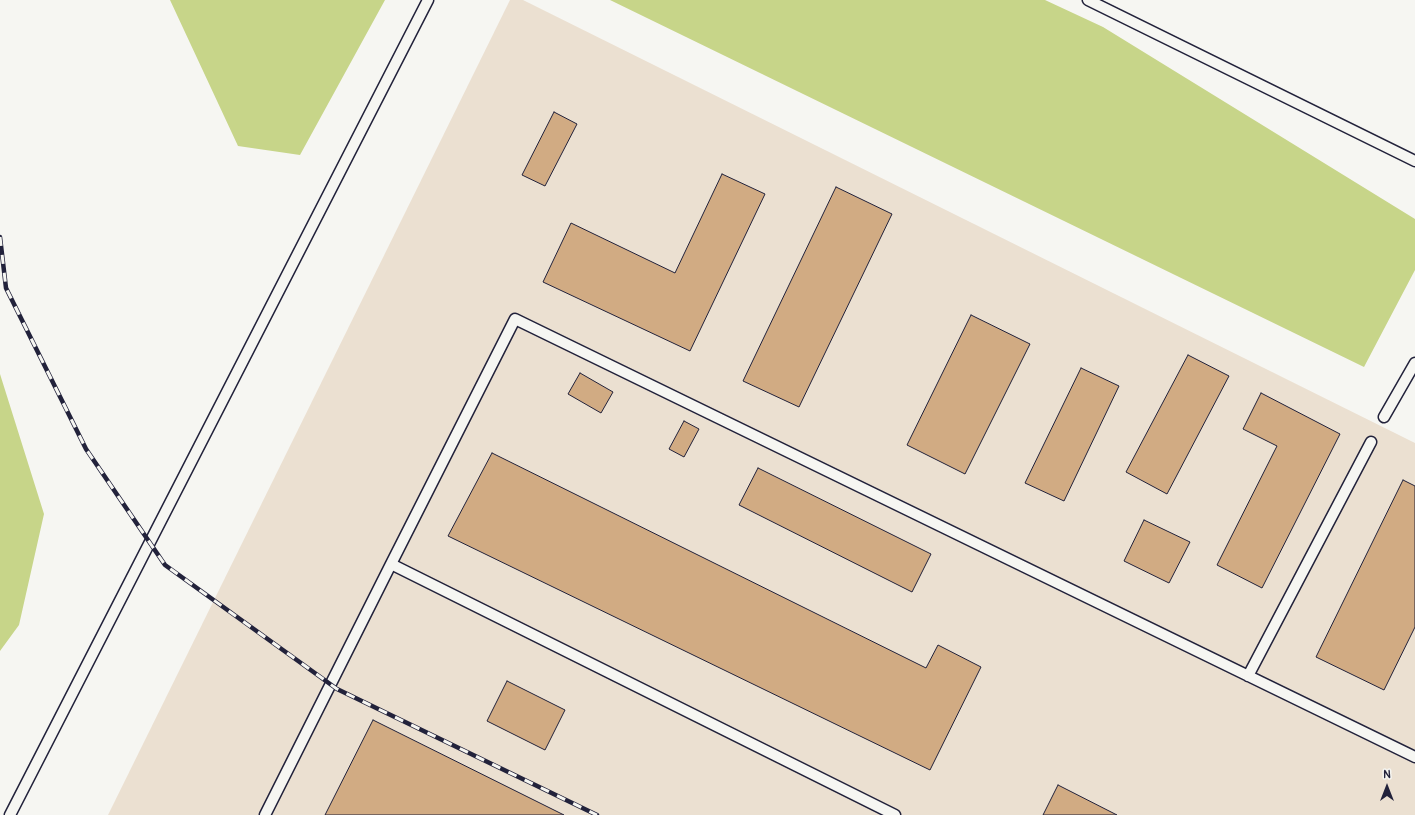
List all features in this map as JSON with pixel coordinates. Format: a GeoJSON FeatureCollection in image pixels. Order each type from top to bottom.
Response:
{"type":"FeatureCollection","features":[{"type":"Feature","properties":{"kind":"lane"},"geometry":{"type":"LineString","coordinates":[[10,815],[428,0]]}},
{"type":"Feature","properties":{"kind":"lane"},"geometry":{"type":"LineString","coordinates":[[1088,0],[1415,161]]}},
{"type":"Feature","properties":{"kind":"lane"},"geometry":{"type":"LineString","coordinates":[[265,815],[515,319],[1415,757]]}},
{"type":"Feature","properties":{"kind":"lane"},"geometry":{"type":"LineString","coordinates":[[1384,417],[1415,363]]}},
{"type":"Feature","properties":{"kind":"lane"},"geometry":{"type":"LineString","coordinates":[[1248,676],[1372,442]]}},
{"type":"Feature","properties":{"kind":"lane"},"geometry":{"type":"LineString","coordinates":[[392,564],[895,815]]}},
{"type":"Feature","properties":{"kind":"shaded area"},"geometry":{"type":"Polygon","coordinates":[[[510,0],[523,0],[1415,443],[1415,815],[108,815],[510,0]]]}},
{"type":"Feature","properties":{"kind":"green space"},"geometry":{"type":"Polygon","coordinates":[[[170,0],[385,0],[300,155],[238,146],[170,0]]]}},
{"type":"Feature","properties":{"kind":"green space"},"geometry":{"type":"Polygon","coordinates":[[[610,0],[1045,0],[1103,27],[1415,219],[1415,270],[1364,367],[610,0]]]}},
{"type":"Feature","properties":{"kind":"green space"},"geometry":{"type":"Polygon","coordinates":[[[0,374],[44,514],[19,625],[0,651],[0,374]]]}},
{"type":"Feature","properties":{"kind":"building"},"geometry":{"type":"Polygon","coordinates":[[[554,112],[577,124],[545,186],[522,175],[554,112]]]}},
{"type":"Feature","properties":{"kind":"building"},"geometry":{"type":"Polygon","coordinates":[[[722,174],[765,194],[690,351],[543,282],[571,223],[675,273],[722,174]]]}},
{"type":"Feature","properties":{"kind":"building"},"geometry":{"type":"Polygon","coordinates":[[[836,187],[892,214],[799,407],[743,381],[836,187]]]}},
{"type":"Feature","properties":{"kind":"building"},"geometry":{"type":"Polygon","coordinates":[[[971,315],[1030,344],[965,474],[907,445],[971,315]]]}},
{"type":"Feature","properties":{"kind":"building"},"geometry":{"type":"Polygon","coordinates":[[[1188,355],[1229,376],[1167,494],[1126,472],[1188,355]]]}},
{"type":"Feature","properties":{"kind":"building"},"geometry":{"type":"Polygon","coordinates":[[[1081,368],[1119,386],[1064,501],[1025,483],[1081,368]]]}},
{"type":"Feature","properties":{"kind":"building"},"geometry":{"type":"Polygon","coordinates":[[[580,373],[613,392],[601,413],[568,394],[580,373]]]}},
{"type":"Feature","properties":{"kind":"building"},"geometry":{"type":"Polygon","coordinates":[[[1261,393],[1340,434],[1262,588],[1217,565],[1277,446],[1243,429],[1261,393]]]}},
{"type":"Feature","properties":{"kind":"building"},"geometry":{"type":"Polygon","coordinates":[[[684,421],[699,429],[684,457],[669,449],[684,421]]]}},
{"type":"Feature","properties":{"kind":"building"},"geometry":{"type":"Polygon","coordinates":[[[492,453],[926,668],[938,645],[981,667],[930,770],[448,536],[492,453]]]}},
{"type":"Feature","properties":{"kind":"building"},"geometry":{"type":"Polygon","coordinates":[[[758,468],[931,554],[912,592],[739,505],[758,468]]]}},
{"type":"Feature","properties":{"kind":"building"},"geometry":{"type":"Polygon","coordinates":[[[1403,480],[1415,486],[1415,627],[1384,690],[1316,657],[1403,480]]]}},
{"type":"Feature","properties":{"kind":"building"},"geometry":{"type":"Polygon","coordinates":[[[1144,520],[1190,542],[1169,583],[1124,561],[1144,520]]]}},
{"type":"Feature","properties":{"kind":"building"},"geometry":{"type":"Polygon","coordinates":[[[507,681],[565,710],[545,750],[487,721],[507,681]]]}},
{"type":"Feature","properties":{"kind":"building"},"geometry":{"type":"Polygon","coordinates":[[[373,720],[564,815],[325,815],[373,720]]]}},
{"type":"Feature","properties":{"kind":"building"},"geometry":{"type":"Polygon","coordinates":[[[1058,785],[1117,815],[1043,815],[1058,785]]]}},
{"type":"Feature","properties":{"kind":"railway"},"geometry":{"type":"LineString","coordinates":[[0,237],[6,288],[86,449],[165,565],[337,689],[597,815]]}}]}
